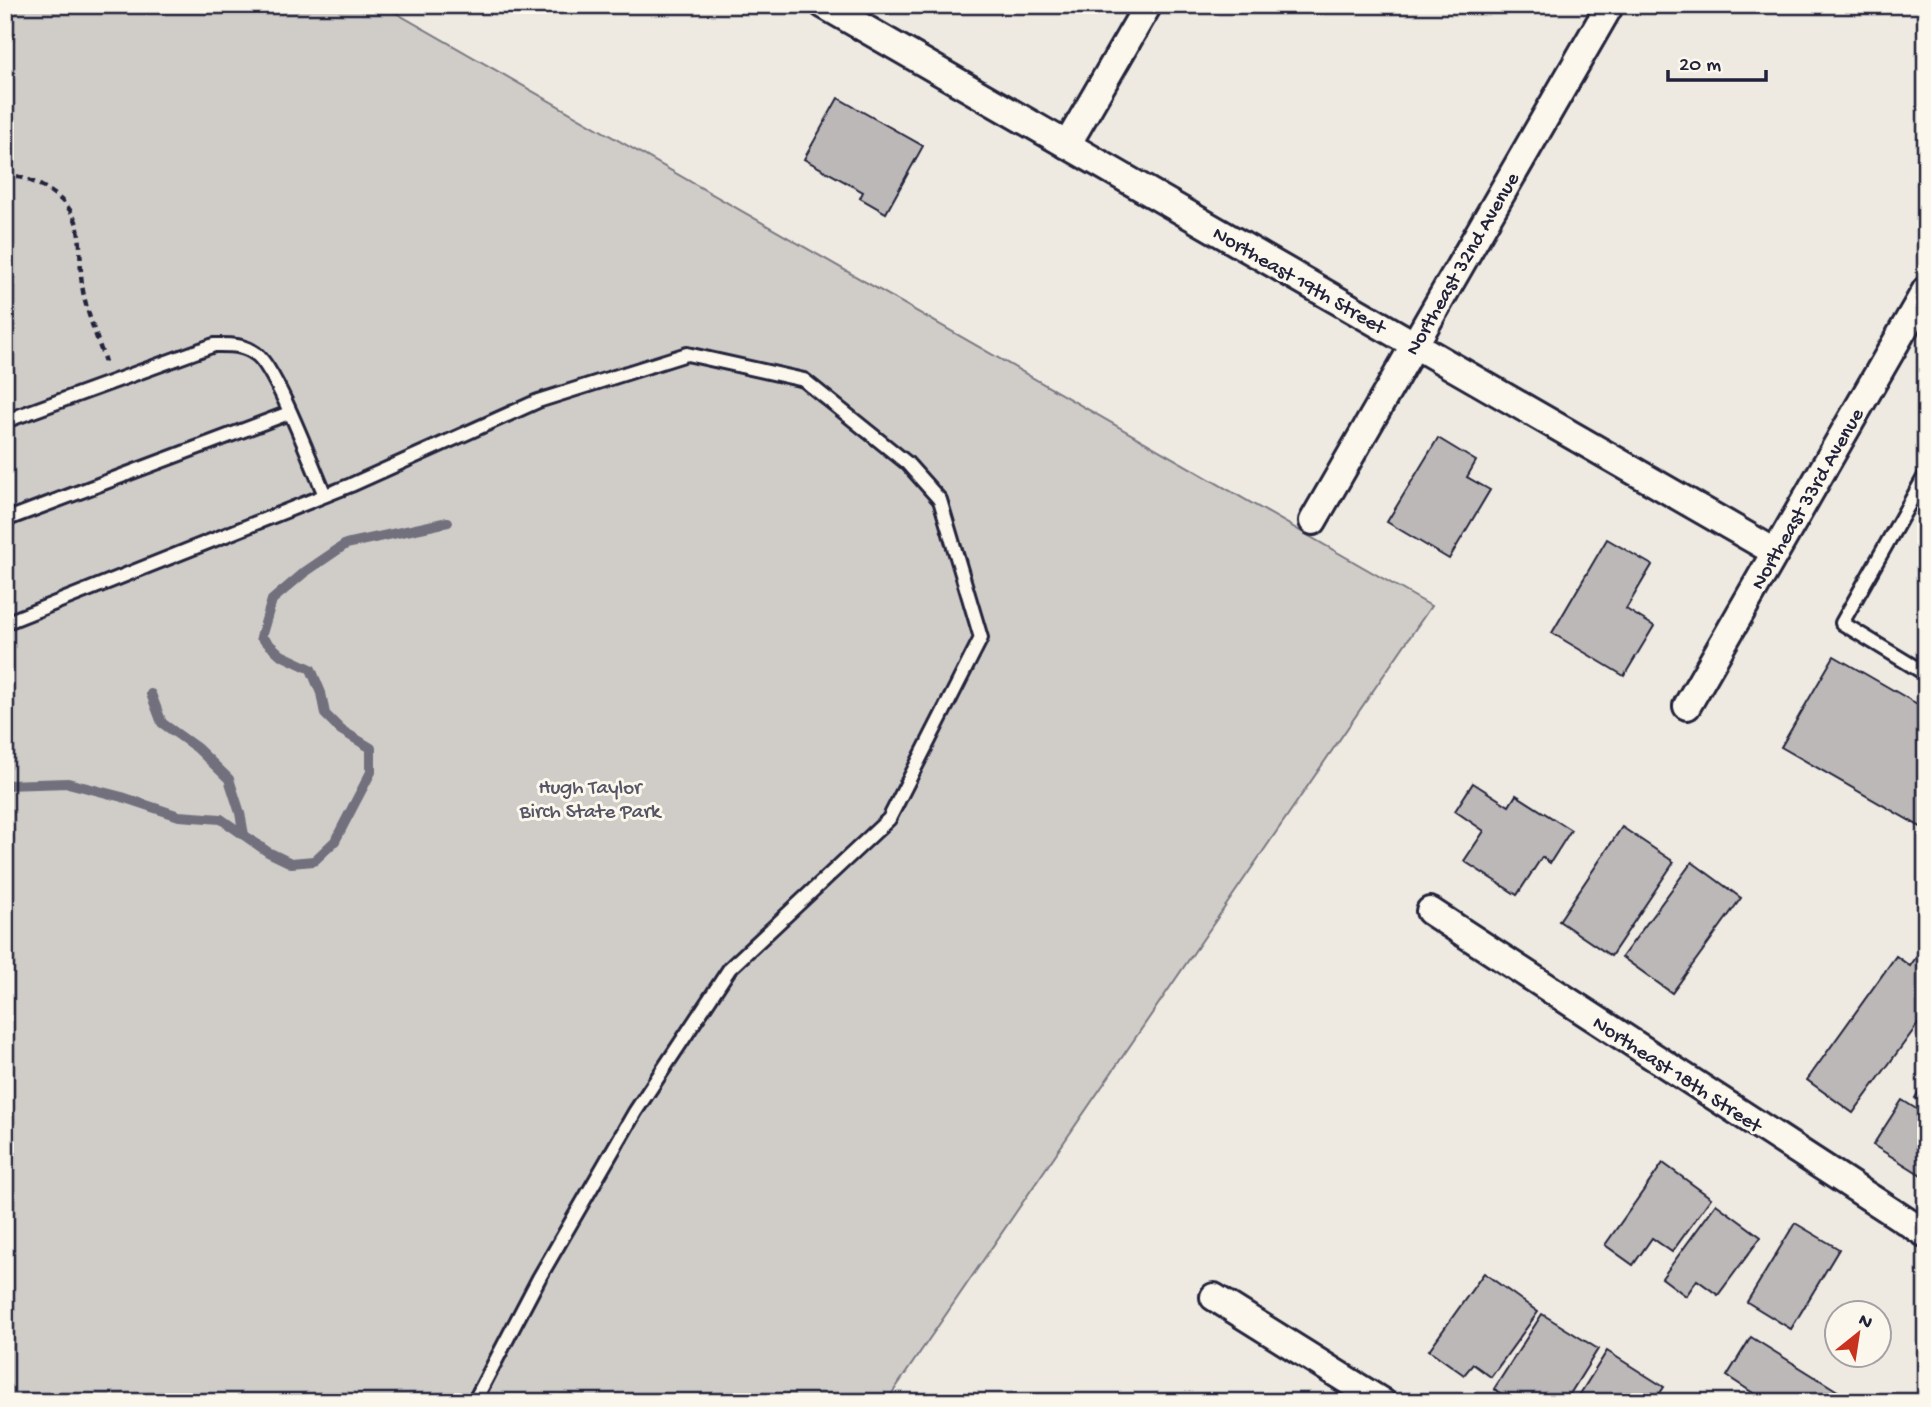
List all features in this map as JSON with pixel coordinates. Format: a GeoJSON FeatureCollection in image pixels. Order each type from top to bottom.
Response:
{"type":"FeatureCollection","features":[{"type":"Feature","properties":{"kind":"street","name":"Northeast 19th Street"},"geometry":{"type":"LineString","coordinates":[[824,5],[1775,552]]}},
{"type":"Feature","properties":{"kind":"street"},"geometry":{"type":"LineString","coordinates":[[1067,145],[1148,5]]}},
{"type":"Feature","properties":{"kind":"street","name":"Northeast 32nd Avenue"},"geometry":{"type":"LineString","coordinates":[[1313,521],[1610,5]]}},
{"type":"Feature","properties":{"kind":"street","name":"Northeast 33rd Avenue"},"geometry":{"type":"LineString","coordinates":[[1687,706],[1926,290]]}},
{"type":"Feature","properties":{"kind":"street","name":"Northeast 18th Street"},"geometry":{"type":"LineString","coordinates":[[1430,911],[1926,1234]]}},
{"type":"Feature","properties":{"kind":"street"},"geometry":{"type":"LineString","coordinates":[[1214,1297],[1382,1402]]}},
{"type":"Feature","properties":{"kind":"lane"},"geometry":{"type":"LineString","coordinates":[[5,421],[215,345],[238,345],[258,355],[274,378],[325,495]]}},
{"type":"Feature","properties":{"kind":"lane"},"geometry":{"type":"LineString","coordinates":[[5,622],[325,495],[538,401],[687,354],[804,380],[907,463],[940,500],[981,638],[888,819],[730,968],[635,1112],[539,1278],[474,1402]]}},
{"type":"Feature","properties":{"kind":"lane"},"geometry":{"type":"LineString","coordinates":[[5,520],[289,414]]}},
{"type":"Feature","properties":{"kind":"lane"},"geometry":{"type":"LineString","coordinates":[[1926,474],[1842,623],[1926,674]]}},
{"type":"Feature","properties":{"kind":"path"},"geometry":{"type":"LineString","coordinates":[[5,174],[36,182],[54,195],[73,215],[79,243],[82,286],[111,382]]}},
{"type":"Feature","properties":{"kind":"green space","name":"Hugh Taylor Birch State Park"},"geometry":{"type":"Polygon","coordinates":[[[5,5],[382,5],[1431,606],[886,1402],[5,1402],[5,5]]]}},
{"type":"Feature","properties":{"kind":"building"},"geometry":{"type":"Polygon","coordinates":[[[838,98],[923,146],[886,213],[860,198],[863,192],[804,159],[838,98]]]}},
{"type":"Feature","properties":{"kind":"building"},"geometry":{"type":"Polygon","coordinates":[[[1438,438],[1476,461],[1467,477],[1490,490],[1449,559],[1387,522],[1438,438]]]}},
{"type":"Feature","properties":{"kind":"building"},"geometry":{"type":"Polygon","coordinates":[[[1607,539],[1652,565],[1626,609],[1654,626],[1624,676],[1552,633],[1607,539]]]}},
{"type":"Feature","properties":{"kind":"building"},"geometry":{"type":"Polygon","coordinates":[[[1834,656],[1926,709],[1926,830],[1781,747],[1834,656]]]}},
{"type":"Feature","properties":{"kind":"building"},"geometry":{"type":"Polygon","coordinates":[[[1473,783],[1509,806],[1516,795],[1571,830],[1550,863],[1542,857],[1517,895],[1464,861],[1484,831],[1455,811],[1473,783]]]}},
{"type":"Feature","properties":{"kind":"building"},"geometry":{"type":"Polygon","coordinates":[[[1622,827],[1674,862],[1611,956],[1559,921],[1622,827]]]}},
{"type":"Feature","properties":{"kind":"building"},"geometry":{"type":"Polygon","coordinates":[[[1692,862],[1741,898],[1672,993],[1622,957],[1692,862]]]}},
{"type":"Feature","properties":{"kind":"building"},"geometry":{"type":"Polygon","coordinates":[[[1924,946],[1926,1013],[1853,1113],[1807,1080],[1896,956],[1910,966],[1924,946]]]}},
{"type":"Feature","properties":{"kind":"building"},"geometry":{"type":"Polygon","coordinates":[[[1926,1080],[1926,1105],[1915,1098],[1926,1080]]]}},
{"type":"Feature","properties":{"kind":"building"},"geometry":{"type":"Polygon","coordinates":[[[1902,1100],[1926,1115],[1926,1178],[1873,1145],[1902,1100]]]}},
{"type":"Feature","properties":{"kind":"building"},"geometry":{"type":"Polygon","coordinates":[[[1663,1163],[1711,1198],[1672,1252],[1652,1238],[1633,1265],[1605,1245],[1663,1163]]]}},
{"type":"Feature","properties":{"kind":"building"},"geometry":{"type":"Polygon","coordinates":[[[1716,1204],[1761,1237],[1718,1295],[1697,1280],[1686,1296],[1662,1278],[1716,1204]]]}},
{"type":"Feature","properties":{"kind":"building"},"geometry":{"type":"Polygon","coordinates":[[[1795,1223],[1839,1249],[1791,1329],[1747,1302],[1795,1223]]]}},
{"type":"Feature","properties":{"kind":"building"},"geometry":{"type":"Polygon","coordinates":[[[1484,1273],[1538,1312],[1491,1377],[1473,1364],[1464,1375],[1429,1350],[1484,1273]]]}},
{"type":"Feature","properties":{"kind":"building"},"geometry":{"type":"Polygon","coordinates":[[[1542,1314],[1598,1349],[1565,1402],[1514,1402],[1494,1389],[1542,1314]]]}},
{"type":"Feature","properties":{"kind":"building"},"geometry":{"type":"Polygon","coordinates":[[[1751,1337],[1844,1395],[1840,1402],[1767,1402],[1727,1376],[1751,1337]]]}},
{"type":"Feature","properties":{"kind":"building"},"geometry":{"type":"Polygon","coordinates":[[[1607,1351],[1664,1387],[1654,1402],[1575,1402],[1607,1351]]]}},
{"type":"Feature","properties":{"kind":"waterway"},"geometry":{"type":"LineString","coordinates":[[5,785],[68,783],[179,816],[221,819],[268,852],[291,863],[314,861],[335,841],[371,772],[371,748],[341,730],[325,714],[321,693],[311,669],[281,655],[261,637],[272,600],[305,572],[346,544],[448,522]]}},
{"type":"Feature","properties":{"kind":"waterway"},"geometry":{"type":"LineString","coordinates":[[151,694],[162,723],[197,748],[229,779],[244,835]]}}]}
